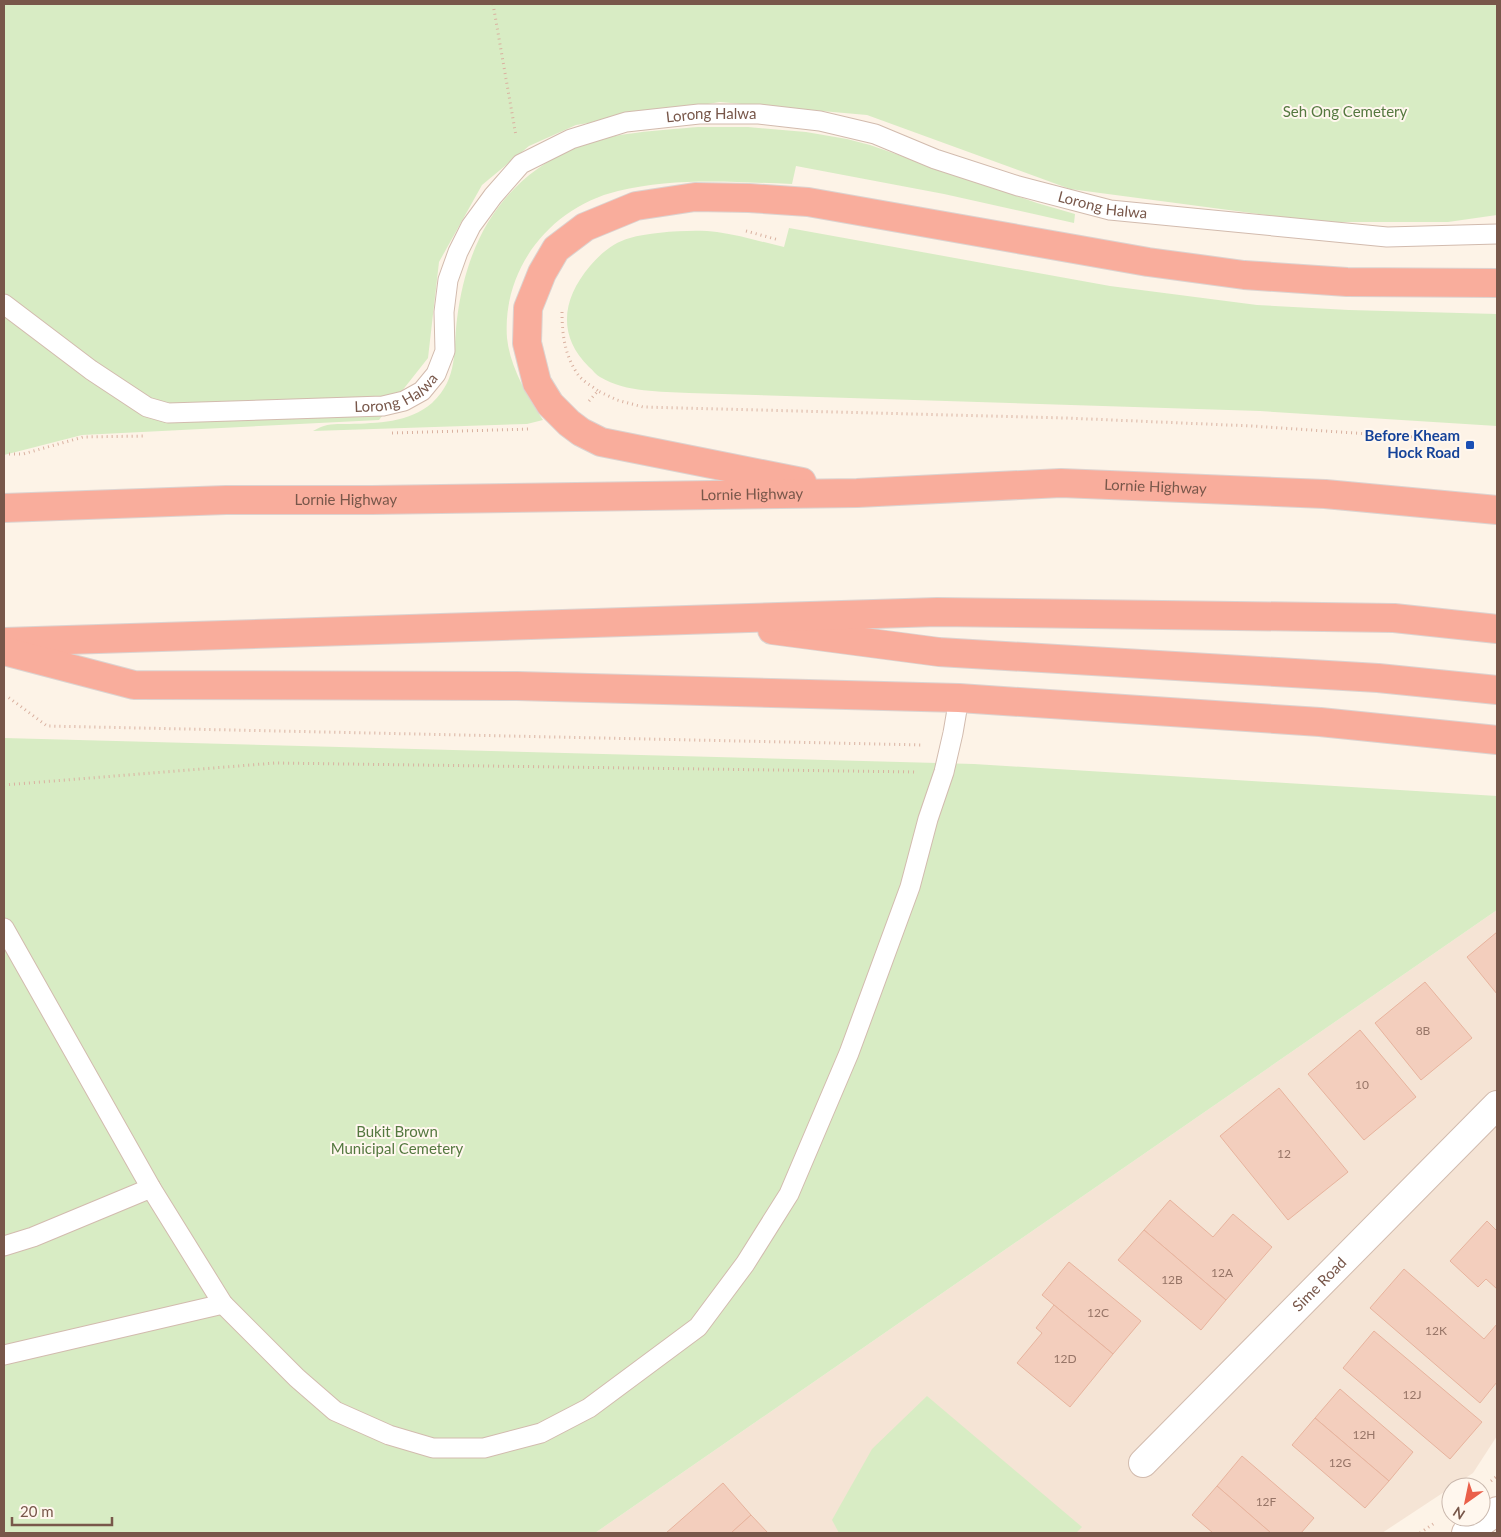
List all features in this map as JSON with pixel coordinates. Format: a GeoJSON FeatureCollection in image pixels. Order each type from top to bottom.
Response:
{"type":"FeatureCollection","features":[{"type":"Feature","properties":{"kind":"highway"},"geometry":{"type":"LineString","coordinates":[[857,493],[601,442],[581,432],[569,423],[550,404],[537,384],[528,343],[528,308],[542,273],[556,249],[585,227],[636,206],[695,197],[749,198],[808,202],[1148,262],[1244,275],[1347,282],[1497,284]]}},
{"type":"Feature","properties":{"kind":"highway","name":"Lornie Highway"},"geometry":{"type":"LineString","coordinates":[[4,508],[226,500],[372,500],[857,493],[1061,483],[1325,494],[1497,510]]}},
{"type":"Feature","properties":{"kind":"highway"},"geometry":{"type":"LineString","coordinates":[[4,642],[937,612],[1394,618],[1497,629]]}},
{"type":"Feature","properties":{"kind":"highway"},"geometry":{"type":"LineString","coordinates":[[692,619],[939,652],[1378,678],[1497,690]]}},
{"type":"Feature","properties":{"kind":"highway"},"geometry":{"type":"LineString","coordinates":[[4,651],[134,685],[517,686],[959,698],[1320,722],[1497,740]]}},
{"type":"Feature","properties":{"kind":"street","name":"Sime Road"},"geometry":{"type":"LineString","coordinates":[[1143,1463],[1497,1105]]}},
{"type":"Feature","properties":{"kind":"street"},"geometry":{"type":"LineString","coordinates":[[1466,1533],[1497,1511]]}},
{"type":"Feature","properties":{"kind":"lane","name":"Lorong Halwa"},"geometry":{"type":"LineString","coordinates":[[4,304],[91,370],[147,407],[168,413],[383,406],[404,401],[422,391],[436,374],[445,351],[444,312],[448,280],[458,252],[471,226],[493,196],[521,164],[571,139],[626,122],[699,114],[759,114],[820,121],[874,134],[935,159],[1018,186],[1110,210],[1387,237],[1497,234]]}},
{"type":"Feature","properties":{"kind":"lane"},"geometry":{"type":"LineString","coordinates":[[4,928],[151,1188],[223,1304],[297,1378],[335,1411],[398,1438],[433,1448],[484,1448],[541,1433],[589,1408],[698,1326],[744,1264],[788,1194],[850,1053],[910,887],[928,819],[944,772],[959,698]]}},
{"type":"Feature","properties":{"kind":"lane"},"geometry":{"type":"LineString","coordinates":[[4,1246],[33,1237],[151,1188]]}},
{"type":"Feature","properties":{"kind":"lane"},"geometry":{"type":"LineString","coordinates":[[4,1355],[223,1304]]}},
{"type":"Feature","properties":{"kind":"path"},"geometry":{"type":"LineString","coordinates":[[488,4],[493,6],[521,164]]}},
{"type":"Feature","properties":{"kind":"path"},"geometry":{"type":"LineString","coordinates":[[742,230],[779,240]]}},
{"type":"Feature","properties":{"kind":"path"},"geometry":{"type":"LineString","coordinates":[[562,304],[562,335],[570,359],[580,378],[598,391],[617,400],[643,407],[1066,418],[1413,436]]}},
{"type":"Feature","properties":{"kind":"path"},"geometry":{"type":"LineString","coordinates":[[391,433],[535,429],[551,433],[569,423],[598,391]]}},
{"type":"Feature","properties":{"kind":"path"},"geometry":{"type":"LineString","coordinates":[[4,454],[23,454],[83,437],[152,436]]}},
{"type":"Feature","properties":{"kind":"path"},"geometry":{"type":"LineString","coordinates":[[4,697],[8,697],[47,726],[927,745],[953,733]]}},
{"type":"Feature","properties":{"kind":"path"},"geometry":{"type":"LineString","coordinates":[[4,785],[275,763],[944,772]]}},
{"type":"Feature","properties":{"kind":"shaded area"},"geometry":{"type":"Polygon","coordinates":[[[1497,910],[1497,1436],[1473,1473],[1467,1477],[1441,1477],[1441,1494],[1382,1533],[595,1533],[1497,910]]]}},
{"type":"Feature","properties":{"kind":"green space","name":"Seh Ong Cemetery"},"geometry":{"type":"Polygon","coordinates":[[[4,4],[1497,4],[1497,215],[1448,222],[1319,222],[1070,189],[867,115],[720,102],[576,125],[529,146],[482,185],[439,262],[428,358],[379,420],[82,435],[4,455],[4,4]]]}},
{"type":"Feature","properties":{"kind":"green space"},"geometry":{"type":"Polygon","coordinates":[[[698,127],[748,127],[806,132],[847,139],[1075,214],[1074,223],[944,194],[796,166],[792,184],[683,182],[618,191],[594,199],[572,211],[552,226],[536,244],[522,265],[513,288],[508,312],[507,338],[509,349],[520,381],[543,420],[527,424],[313,431],[331,424],[360,424],[403,418],[423,410],[441,393],[451,374],[457,319],[469,264],[479,239],[492,216],[527,177],[549,161],[588,142],[635,133],[698,127]]]}},
{"type":"Feature","properties":{"kind":"green space"},"geometry":{"type":"Polygon","coordinates":[[[789,228],[1110,286],[1257,305],[1349,310],[1497,314],[1497,426],[1260,411],[655,391],[632,389],[610,382],[597,375],[579,355],[568,330],[569,304],[574,291],[590,266],[613,245],[639,236],[685,231],[708,231],[725,233],[784,247],[789,228]]]}},
{"type":"Feature","properties":{"kind":"green space","name":"Bukit Brown Municipal Cemetery"},"geometry":{"type":"Polygon","coordinates":[[[4,738],[974,764],[1497,796],[1497,910],[595,1533],[4,1533],[4,738]]]}},
{"type":"Feature","properties":{"kind":"green space"},"geometry":{"type":"Polygon","coordinates":[[[927,1396],[1082,1527],[1076,1533],[839,1533],[832,1520],[872,1449],[927,1396]]]}},
{"type":"Feature","properties":{"kind":"building"},"geometry":{"type":"Polygon","coordinates":[[[1497,932],[1497,994],[1467,957],[1497,932]]]}},
{"type":"Feature","properties":{"kind":"building"},"geometry":{"type":"Polygon","coordinates":[[[1425,982],[1472,1038],[1421,1080],[1375,1023],[1425,982]]]}},
{"type":"Feature","properties":{"kind":"building"},"geometry":{"type":"Polygon","coordinates":[[[1360,1030],[1416,1097],[1364,1140],[1308,1074],[1360,1030]]]}},
{"type":"Feature","properties":{"kind":"building"},"geometry":{"type":"Polygon","coordinates":[[[1279,1088],[1348,1172],[1288,1220],[1220,1136],[1279,1088]]]}},
{"type":"Feature","properties":{"kind":"building"},"geometry":{"type":"Polygon","coordinates":[[[1170,1200],[1213,1237],[1233,1214],[1272,1247],[1226,1300],[1144,1230],[1170,1200]]]}},
{"type":"Feature","properties":{"kind":"building"},"geometry":{"type":"Polygon","coordinates":[[[1487,1221],[1497,1231],[1497,1289],[1486,1279],[1478,1287],[1450,1261],[1487,1221]]]}},
{"type":"Feature","properties":{"kind":"building"},"geometry":{"type":"Polygon","coordinates":[[[1144,1230],[1226,1300],[1201,1330],[1118,1260],[1144,1230]]]}},
{"type":"Feature","properties":{"kind":"building"},"geometry":{"type":"Polygon","coordinates":[[[1069,1262],[1141,1321],[1113,1354],[1042,1295],[1069,1262]]]}},
{"type":"Feature","properties":{"kind":"building"},"geometry":{"type":"Polygon","coordinates":[[[1404,1269],[1484,1339],[1497,1324],[1497,1382],[1480,1403],[1370,1308],[1404,1269]]]}},
{"type":"Feature","properties":{"kind":"building"},"geometry":{"type":"Polygon","coordinates":[[[1054,1305],[1113,1354],[1070,1407],[1017,1363],[1042,1333],[1036,1328],[1054,1305]]]}},
{"type":"Feature","properties":{"kind":"building"},"geometry":{"type":"Polygon","coordinates":[[[1374,1331],[1482,1422],[1450,1459],[1343,1368],[1374,1331]]]}},
{"type":"Feature","properties":{"kind":"building"},"geometry":{"type":"Polygon","coordinates":[[[1340,1389],[1413,1452],[1389,1481],[1315,1418],[1340,1389]]]}},
{"type":"Feature","properties":{"kind":"building"},"geometry":{"type":"Polygon","coordinates":[[[1315,1418],[1389,1481],[1365,1508],[1292,1445],[1315,1418]]]}},
{"type":"Feature","properties":{"kind":"building"},"geometry":{"type":"Polygon","coordinates":[[[1242,1456],[1314,1518],[1301,1533],[1271,1533],[1217,1486],[1242,1456]]]}},
{"type":"Feature","properties":{"kind":"building"},"geometry":{"type":"Polygon","coordinates":[[[723,1483],[751,1515],[731,1533],[666,1533],[723,1483]]]}},
{"type":"Feature","properties":{"kind":"building"},"geometry":{"type":"Polygon","coordinates":[[[1217,1486],[1271,1533],[1213,1533],[1192,1515],[1217,1486]]]}},
{"type":"Feature","properties":{"kind":"building"},"geometry":{"type":"Polygon","coordinates":[[[751,1515],[768,1533],[731,1533],[751,1515]]]}},
{"type":"Feature","properties":{"kind":"place","name":"Before Kheam Hock Road"},"geometry":{"type":"Point","coordinates":[1470,445]}}]}
